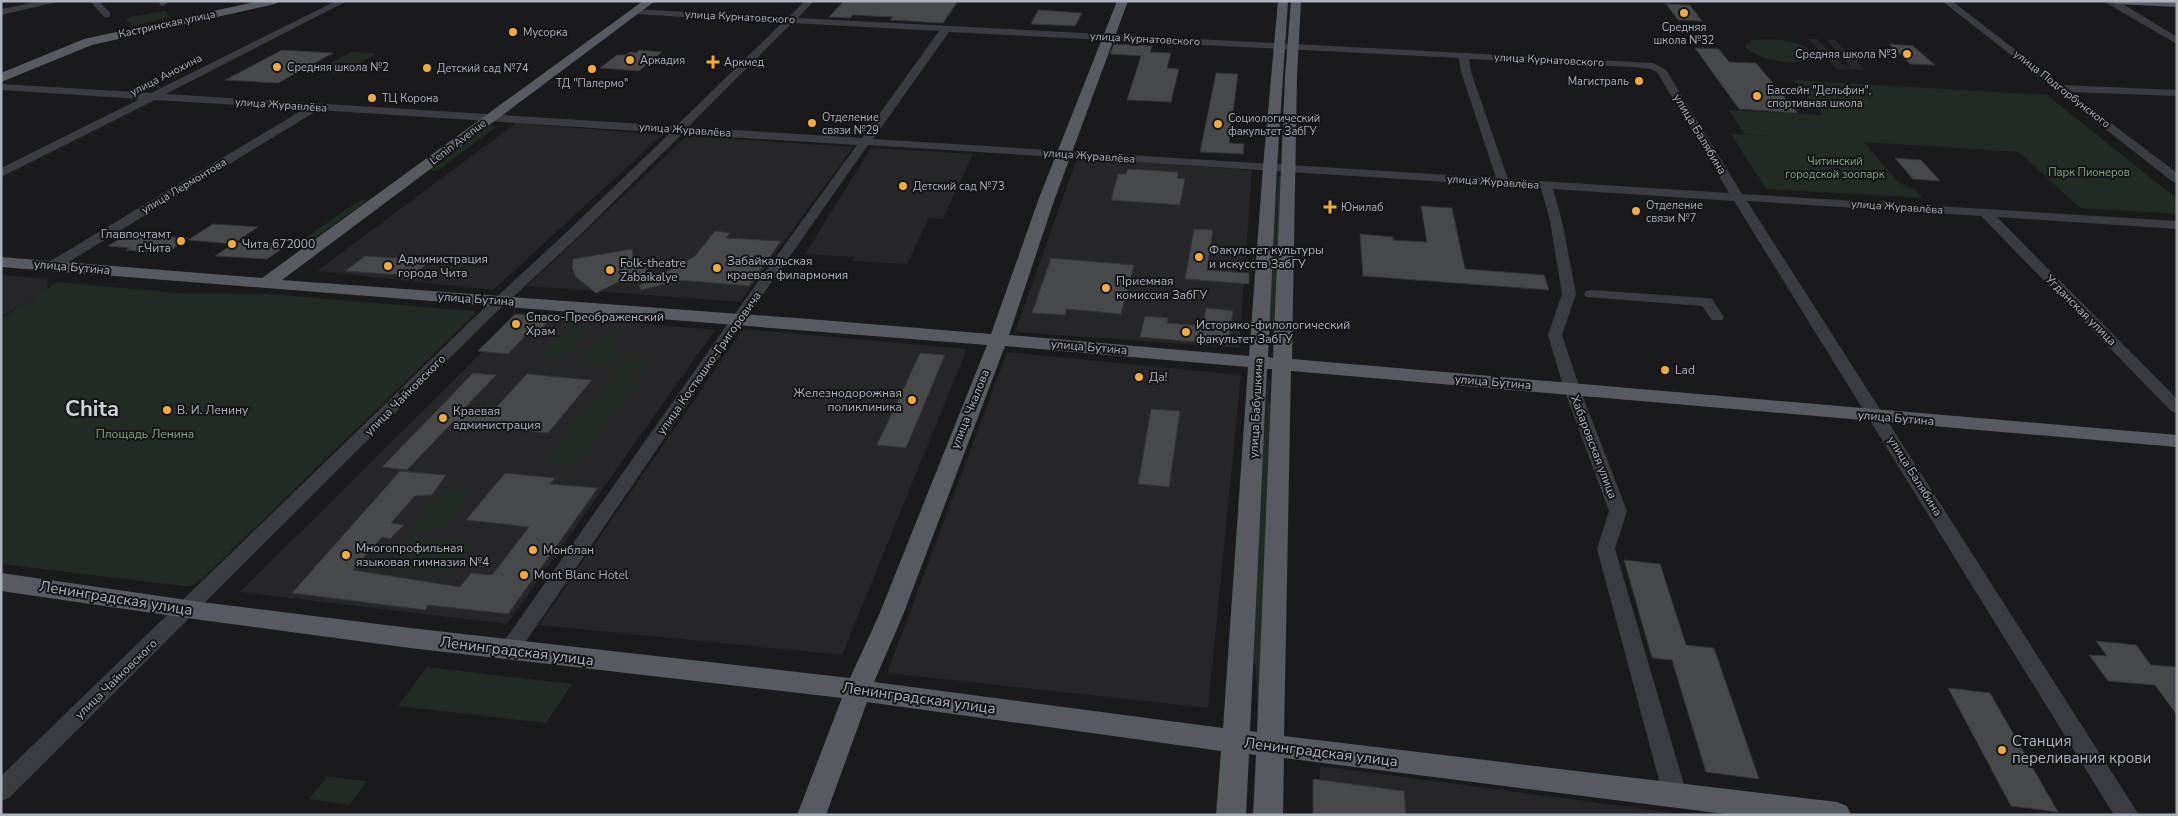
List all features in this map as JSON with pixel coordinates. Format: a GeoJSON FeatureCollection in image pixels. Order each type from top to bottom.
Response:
{"type":"FeatureCollection","features":[{"type":"Feature","properties":{"kind":"main road","name":"Кастринская улица"},"geometry":{"type":"LineString","coordinates":[[1,78],[88,42],[275,1]]}},
{"type":"Feature","properties":{"kind":"main road","name":"Lenin Avenue"},"geometry":{"type":"LineString","coordinates":[[267,283],[650,1]]}},
{"type":"Feature","properties":{"kind":"main road","name":"улица Чкалова"},"geometry":{"type":"LineString","coordinates":[[811,815],[858,690],[891,615],[998,340],[1063,154],[1123,1]]}},
{"type":"Feature","properties":{"kind":"main road","name":"улица Бабушкина"},"geometry":{"type":"LineString","coordinates":[[1268,815],[1288,168],[1286,46],[1283,1]]}},
{"type":"Feature","properties":{"kind":"main road","name":"улица Бабушкина"},"geometry":{"type":"LineString","coordinates":[[1230,815],[1270,167],[1286,46],[1296,1]]}},
{"type":"Feature","properties":{"kind":"main road"},"geometry":{"type":"LineString","coordinates":[[2116,1],[2177,4]]}},
{"type":"Feature","properties":{"kind":"main road","name":"улица Бутина"},"geometry":{"type":"LineString","coordinates":[[1,262],[740,318],[2177,441]]}},
{"type":"Feature","properties":{"kind":"main road","name":"Ленинградская улица"},"geometry":{"type":"LineString","coordinates":[[1,582],[509,650],[829,685],[1271,746],[1837,815]]}},
{"type":"Feature","properties":{"kind":"street"},"geometry":{"type":"LineString","coordinates":[[1,6],[28,1]]}},
{"type":"Feature","properties":{"kind":"street"},"geometry":{"type":"LineString","coordinates":[[1,12],[57,1]]}},
{"type":"Feature","properties":{"kind":"street","name":"улица Анохина"},"geometry":{"type":"LineString","coordinates":[[1,173],[343,1]]}},
{"type":"Feature","properties":{"kind":"street","name":"улица Чайковского"},"geometry":{"type":"LineString","coordinates":[[1,791],[483,317],[502,301],[810,1]]}},
{"type":"Feature","properties":{"kind":"street","name":"улица Подгорбунского"},"geometry":{"type":"LineString","coordinates":[[1946,1],[2177,179]]}},
{"type":"Feature","properties":{"kind":"street"},"geometry":{"type":"LineString","coordinates":[[2107,1],[2120,6],[2177,41]]}},
{"type":"Feature","properties":{"kind":"street"},"geometry":{"type":"LineString","coordinates":[[100,3],[107,15]]}},
{"type":"Feature","properties":{"kind":"street","name":"улица Курнатовского"},"geometry":{"type":"LineString","coordinates":[[637,11],[1653,66]]}},
{"type":"Feature","properties":{"kind":"street","name":"улица Костюшко-Григоровича"},"geometry":{"type":"LineString","coordinates":[[509,650],[740,318],[946,29]]}},
{"type":"Feature","properties":{"kind":"street"},"geometry":{"type":"LineString","coordinates":[[1463,56],[1466,72],[1503,182]]}},
{"type":"Feature","properties":{"kind":"street","name":"улица Балябина"},"geometry":{"type":"LineString","coordinates":[[1653,66],[1661,70],[1738,197],[2127,815]]}},
{"type":"Feature","properties":{"kind":"street","name":"улица Журавлёва"},"geometry":{"type":"LineString","coordinates":[[1,87],[2177,225]]}},
{"type":"Feature","properties":{"kind":"street"},"geometry":{"type":"LineString","coordinates":[[2060,88],[2177,93]]}},
{"type":"Feature","properties":{"kind":"street","name":"улица Лермонтова"},"geometry":{"type":"LineString","coordinates":[[52,266],[316,107]]}},
{"type":"Feature","properties":{"kind":"street","name":"Хабаровская улица"},"geometry":{"type":"LineString","coordinates":[[1546,185],[1556,221],[1569,294],[1555,335],[1572,389],[1618,511],[1606,549],[1676,795]]}},
{"type":"Feature","properties":{"kind":"street","name":"Угданская улица"},"geometry":{"type":"LineString","coordinates":[[1985,213],[2177,408]]}},
{"type":"Feature","properties":{"kind":"street"},"geometry":{"type":"LineString","coordinates":[[1590,294],[1707,302],[1717,317]]}},
{"type":"Feature","properties":{"kind":"shaded area"},"geometry":{"type":"Polygon","coordinates":[[[1808,39],[1817,39],[1843,65],[1850,66],[1825,39],[1835,40],[1866,70],[1837,69],[1808,39]]]}},
{"type":"Feature","properties":{"kind":"shaded area"},"geometry":{"type":"Polygon","coordinates":[[[516,123],[662,135],[493,290],[317,271],[516,123]]]}},
{"type":"Feature","properties":{"kind":"shaded area"},"geometry":{"type":"Polygon","coordinates":[[[687,136],[853,147],[740,302],[527,286],[687,136]]]}},
{"type":"Feature","properties":{"kind":"shaded area","name":"Детский сад №73"},"geometry":{"type":"Polygon","coordinates":[[[871,148],[973,154],[943,219],[929,218],[907,264],[852,261],[854,257],[805,254],[871,148]]]}},
{"type":"Feature","properties":{"kind":"shaded area"},"geometry":{"type":"Polygon","coordinates":[[[1077,158],[1252,170],[1239,348],[1015,332],[1077,158]]]}},
{"type":"Feature","properties":{"kind":"shaded area"},"geometry":{"type":"Polygon","coordinates":[[[1,275],[48,279],[47,290],[1,317],[1,275]]]}},
{"type":"Feature","properties":{"kind":"shaded area"},"geometry":{"type":"Polygon","coordinates":[[[521,313],[715,330],[507,624],[240,592],[521,313]]]}},
{"type":"Feature","properties":{"kind":"shaded area"},"geometry":{"type":"Polygon","coordinates":[[[743,329],[967,349],[842,655],[539,625],[743,329]]]}},
{"type":"Feature","properties":{"kind":"shaded area"},"geometry":{"type":"Polygon","coordinates":[[[1007,352],[1241,375],[1208,708],[887,673],[1007,352]]]}},
{"type":"Feature","properties":{"kind":"shaded area"},"geometry":{"type":"Polygon","coordinates":[[[1320,766],[1690,815],[1318,815],[1320,766]]]}},
{"type":"Feature","properties":{"kind":"green space"},"geometry":{"type":"Polygon","coordinates":[[[165,11],[170,17],[137,25],[132,25],[126,20],[131,17],[165,11]]]}},
{"type":"Feature","properties":{"kind":"green space"},"geometry":{"type":"Polygon","coordinates":[[[1768,39],[1792,42],[1807,48],[1813,53],[1812,57],[1797,62],[1769,59],[1746,48],[1745,45],[1753,40],[1768,39]]]}},
{"type":"Feature","properties":{"kind":"green space"},"geometry":{"type":"Polygon","coordinates":[[[351,52],[377,53],[342,74],[315,72],[351,52]]]}},
{"type":"Feature","properties":{"kind":"green space","name":"Парк Пионеров"},"geometry":{"type":"Polygon","coordinates":[[[1793,80],[2047,95],[2177,199],[2177,214],[2080,208],[2019,152],[1864,142],[1899,183],[1915,190],[1923,198],[1766,189],[1731,134],[1793,137],[1744,134],[1729,110],[1823,115],[1793,80]]]}},
{"type":"Feature","properties":{"kind":"green space"},"geometry":{"type":"Polygon","coordinates":[[[489,126],[496,127],[437,171],[430,171],[489,126]]]}},
{"type":"Feature","properties":{"kind":"green space"},"geometry":{"type":"Polygon","coordinates":[[[1278,176],[1283,177],[1275,352],[1273,351],[1274,332],[1269,326],[1278,176]]]}},
{"type":"Feature","properties":{"kind":"green space"},"geometry":{"type":"Polygon","coordinates":[[[360,200],[368,200],[303,246],[295,245],[360,200]]]}},
{"type":"Feature","properties":{"kind":"green space","name":"Площадь Ленина"},"geometry":{"type":"Polygon","coordinates":[[[60,282],[176,293],[270,294],[474,311],[475,314],[201,580],[191,586],[184,586],[1,564],[1,318],[47,290],[53,284],[60,282]]]}},
{"type":"Feature","properties":{"kind":"green space"},"geometry":{"type":"Polygon","coordinates":[[[571,323],[594,325],[562,361],[538,358],[571,323]]]}},
{"type":"Feature","properties":{"kind":"green space"},"geometry":{"type":"Polygon","coordinates":[[[609,327],[621,332],[611,344],[619,345],[617,359],[611,366],[578,362],[609,327]]]}},
{"type":"Feature","properties":{"kind":"green space"},"geometry":{"type":"Polygon","coordinates":[[[626,358],[654,361],[642,375],[636,375],[632,380],[638,381],[574,466],[543,463],[626,358]]]}},
{"type":"Feature","properties":{"kind":"green space"},"geometry":{"type":"Polygon","coordinates":[[[1268,381],[1270,381],[1268,402],[1272,406],[1258,712],[1256,666],[1250,656],[1268,381]]]}},
{"type":"Feature","properties":{"kind":"green space"},"geometry":{"type":"Polygon","coordinates":[[[445,487],[474,489],[440,532],[409,530],[445,487]]]}},
{"type":"Feature","properties":{"kind":"green space"},"geometry":{"type":"Polygon","coordinates":[[[409,536],[474,542],[449,574],[383,567],[409,536]]]}},
{"type":"Feature","properties":{"kind":"green space"},"geometry":{"type":"Polygon","coordinates":[[[427,667],[572,684],[546,723],[398,706],[427,667]]]}},
{"type":"Feature","properties":{"kind":"green space"},"geometry":{"type":"Polygon","coordinates":[[[327,777],[367,781],[349,805],[309,799],[327,777]]]}},
{"type":"Feature","properties":{"kind":"building"},"geometry":{"type":"Polygon","coordinates":[[[844,1],[958,1],[943,23],[890,20],[893,17],[853,15],[850,18],[829,17],[844,1]]]}},
{"type":"Feature","properties":{"kind":"building","name":"Средняя школа №32"},"geometry":{"type":"Polygon","coordinates":[[[1666,4],[1690,5],[1702,21],[1678,20],[1666,4]]]}},
{"type":"Feature","properties":{"kind":"building"},"geometry":{"type":"Polygon","coordinates":[[[1038,10],[1082,13],[1075,26],[1031,24],[1038,10]]]}},
{"type":"Feature","properties":{"kind":"building"},"geometry":{"type":"Polygon","coordinates":[[[1114,44],[1152,46],[1150,52],[1171,53],[1167,68],[1179,69],[1171,102],[1127,100],[1141,56],[1110,54],[1114,44]]]}},
{"type":"Feature","properties":{"kind":"building","name":"Средняя школа №3"},"geometry":{"type":"Polygon","coordinates":[[[1889,44],[1913,46],[1935,65],[1910,64],[1889,44]]]}},
{"type":"Feature","properties":{"kind":"building"},"geometry":{"type":"Polygon","coordinates":[[[1695,48],[1719,49],[1729,62],[1756,63],[1798,113],[1739,109],[1695,48]]]}},
{"type":"Feature","properties":{"kind":"building","name":"Средняя школа №2"},"geometry":{"type":"Polygon","coordinates":[[[282,50],[333,53],[278,83],[225,80],[282,50]]]}},
{"type":"Feature","properties":{"kind":"building","name":"Аркадия"},"geometry":{"type":"Polygon","coordinates":[[[639,50],[662,52],[639,71],[600,68],[617,55],[626,55],[630,52],[636,53],[639,50]]]}},
{"type":"Feature","properties":{"kind":"building","name":"Социологический факультет ЗабГУ"},"geometry":{"type":"Polygon","coordinates":[[[1216,73],[1238,74],[1229,143],[1244,144],[1243,154],[1200,152],[1216,73]]]}},
{"type":"Feature","properties":{"kind":"building"},"geometry":{"type":"Polygon","coordinates":[[[1895,158],[1921,160],[1940,181],[1913,179],[1895,158]]]}},
{"type":"Feature","properties":{"kind":"building"},"geometry":{"type":"Polygon","coordinates":[[[1128,169],[1178,172],[1177,178],[1185,179],[1180,205],[1111,200],[1118,174],[1126,174],[1128,169]]]}},
{"type":"Feature","properties":{"kind":"building"},"geometry":{"type":"Polygon","coordinates":[[[1421,206],[1452,208],[1465,269],[1544,275],[1549,290],[1363,276],[1360,234],[1393,237],[1393,240],[1427,242],[1421,206]]]}},
{"type":"Feature","properties":{"kind":"building"},"geometry":{"type":"Polygon","coordinates":[[[213,224],[258,227],[236,242],[285,247],[267,259],[215,256],[233,244],[188,240],[213,224]]]}},
{"type":"Feature","properties":{"kind":"building","name":"Факультет культуры и искусств ЗабГУ"},"geometry":{"type":"Polygon","coordinates":[[[1194,229],[1213,230],[1207,270],[1249,273],[1249,284],[1185,279],[1194,229]]]}},
{"type":"Feature","properties":{"kind":"building","name":"Забайкальская краевая филармония"},"geometry":{"type":"Polygon","coordinates":[[[715,231],[730,233],[726,238],[781,241],[749,286],[678,280],[669,282],[672,284],[641,290],[639,285],[646,282],[622,280],[596,293],[576,277],[572,268],[573,259],[632,249],[637,263],[658,276],[695,256],[715,231]]]}},
{"type":"Feature","properties":{"kind":"building"},"geometry":{"type":"Polygon","coordinates":[[[128,234],[188,238],[167,253],[126,250],[130,248],[108,246],[128,234]]]}},
{"type":"Feature","properties":{"kind":"building","name":"Администрация города Чита"},"geometry":{"type":"Polygon","coordinates":[[[365,256],[431,260],[413,276],[345,271],[365,256]]]}},
{"type":"Feature","properties":{"kind":"building","name":"Приемная комиссия ЗабГУ"},"geometry":{"type":"Polygon","coordinates":[[[1051,258],[1134,265],[1121,314],[1066,309],[1065,315],[1032,313],[1051,258]]]}},
{"type":"Feature","properties":{"kind":"building","name":"Историко-филологический факультет ЗабГУ"},"geometry":{"type":"Polygon","coordinates":[[[1206,308],[1233,311],[1228,345],[1140,337],[1145,316],[1168,318],[1167,323],[1203,326],[1206,308]]]}},
{"type":"Feature","properties":{"kind":"building","name":"Спасо-Преображенский Храм"},"geometry":{"type":"Polygon","coordinates":[[[515,314],[552,317],[538,332],[530,331],[508,354],[478,351],[515,314]]]}},
{"type":"Feature","properties":{"kind":"building","name":"Железнодорожная поликлиника"},"geometry":{"type":"Polygon","coordinates":[[[920,353],[945,355],[906,448],[877,445],[920,353]]]}},
{"type":"Feature","properties":{"kind":"building"},"geometry":{"type":"Polygon","coordinates":[[[473,373],[496,375],[461,412],[489,415],[527,374],[592,380],[548,433],[451,424],[407,470],[382,467],[473,373]]]}},
{"type":"Feature","properties":{"kind":"building"},"geometry":{"type":"Polygon","coordinates":[[[1151,409],[1180,411],[1169,487],[1138,484],[1151,409]]]}},
{"type":"Feature","properties":{"kind":"building"},"geometry":{"type":"Polygon","coordinates":[[[400,471],[446,475],[432,495],[415,496],[391,523],[404,525],[390,539],[382,537],[353,570],[460,587],[471,573],[492,575],[529,527],[466,520],[505,473],[555,478],[550,484],[598,488],[508,614],[428,605],[425,610],[292,593],[400,471]]]}},
{"type":"Feature","properties":{"kind":"building"},"geometry":{"type":"Polygon","coordinates":[[[1624,560],[1660,564],[1686,645],[1714,648],[1759,779],[1706,772],[1672,660],[1652,658],[1624,560]]]}},
{"type":"Feature","properties":{"kind":"building"},"geometry":{"type":"Polygon","coordinates":[[[2096,641],[2136,645],[2151,665],[2177,667],[2177,715],[2155,685],[2108,681],[2089,655],[2107,656],[2096,641]]]}},
{"type":"Feature","properties":{"kind":"building","name":"Станция переливания крови"},"geometry":{"type":"Polygon","coordinates":[[[1948,688],[1990,693],[2058,812],[2011,806],[1948,688]]]}},
{"type":"Feature","properties":{"kind":"building"},"geometry":{"type":"Polygon","coordinates":[[[1313,779],[1404,791],[1406,815],[1313,815],[1313,779]]]}},
{"type":"Feature","properties":{"kind":"place","name":"Средняя школа №32"},"geometry":{"type":"Point","coordinates":[1684,13]}},
{"type":"Feature","properties":{"kind":"place","name":"Мусорка"},"geometry":{"type":"Point","coordinates":[513,32]}},
{"type":"Feature","properties":{"kind":"place","name":"Средняя школа №3"},"geometry":{"type":"Point","coordinates":[1907,54]}},
{"type":"Feature","properties":{"kind":"place","name":"Аркадия"},"geometry":{"type":"Point","coordinates":[630,60]}},
{"type":"Feature","properties":{"kind":"place","name":"Аркмед"},"geometry":{"type":"Point","coordinates":[713,62]}},
{"type":"Feature","properties":{"kind":"place","name":"Средняя школа №2"},"geometry":{"type":"Point","coordinates":[277,67]}},
{"type":"Feature","properties":{"kind":"place","name":"Детский сад №74"},"geometry":{"type":"Point","coordinates":[427,68]}},
{"type":"Feature","properties":{"kind":"place","name":"ТД \"Палермо\""},"geometry":{"type":"Point","coordinates":[592,69]}},
{"type":"Feature","properties":{"kind":"place","name":"Магистраль"},"geometry":{"type":"Point","coordinates":[1639,81]}},
{"type":"Feature","properties":{"kind":"place","name":"Бассейн \"Дельфин\", спортивная школа"},"geometry":{"type":"Point","coordinates":[1757,96]}},
{"type":"Feature","properties":{"kind":"place","name":"ТЦ Корона"},"geometry":{"type":"Point","coordinates":[372,98]}},
{"type":"Feature","properties":{"kind":"place","name":"Отделение связи №29"},"geometry":{"type":"Point","coordinates":[812,123]}},
{"type":"Feature","properties":{"kind":"place","name":"Социологический факультет ЗабГУ"},"geometry":{"type":"Point","coordinates":[1218,124]}},
{"type":"Feature","properties":{"kind":"place","name":"Детский сад №73"},"geometry":{"type":"Point","coordinates":[903,186]}},
{"type":"Feature","properties":{"kind":"place","name":"Юнилаб"},"geometry":{"type":"Point","coordinates":[1330,207]}},
{"type":"Feature","properties":{"kind":"place","name":"Отделение связи №7"},"geometry":{"type":"Point","coordinates":[1636,211]}},
{"type":"Feature","properties":{"kind":"place","name":"Главпочтамт г.Чита"},"geometry":{"type":"Point","coordinates":[181,241]}},
{"type":"Feature","properties":{"kind":"place","name":"Чита 672000"},"geometry":{"type":"Point","coordinates":[232,244]}},
{"type":"Feature","properties":{"kind":"place","name":"Факультет культуры и искусств ЗабГУ"},"geometry":{"type":"Point","coordinates":[1199,257]}},
{"type":"Feature","properties":{"kind":"place","name":"Администрация города Чита"},"geometry":{"type":"Point","coordinates":[388,266]}},
{"type":"Feature","properties":{"kind":"place","name":"Забайкальская краевая филармония"},"geometry":{"type":"Point","coordinates":[717,268]}},
{"type":"Feature","properties":{"kind":"place","name":"Folk-theatre Zabaikalye"},"geometry":{"type":"Point","coordinates":[610,270]}},
{"type":"Feature","properties":{"kind":"place","name":"Приемная комиссия ЗабГУ"},"geometry":{"type":"Point","coordinates":[1106,288]}},
{"type":"Feature","properties":{"kind":"place","name":"Спасо-Преображенский Храм"},"geometry":{"type":"Point","coordinates":[516,324]}},
{"type":"Feature","properties":{"kind":"place","name":"Историко-филологический факультет ЗабГУ"},"geometry":{"type":"Point","coordinates":[1186,332]}},
{"type":"Feature","properties":{"kind":"place","name":"Lad"},"geometry":{"type":"Point","coordinates":[1665,370]}},
{"type":"Feature","properties":{"kind":"place","name":"Да!"},"geometry":{"type":"Point","coordinates":[1139,377]}},
{"type":"Feature","properties":{"kind":"place","name":"Железнодорожная поликлиника"},"geometry":{"type":"Point","coordinates":[912,400]}},
{"type":"Feature","properties":{"kind":"place","name":"В. И. Ленину"},"geometry":{"type":"Point","coordinates":[167,410]}},
{"type":"Feature","properties":{"kind":"place","name":"Краевая администрация"},"geometry":{"type":"Point","coordinates":[443,418]}},
{"type":"Feature","properties":{"kind":"place","name":"Монблан"},"geometry":{"type":"Point","coordinates":[533,550]}},
{"type":"Feature","properties":{"kind":"place","name":"Многопрофильная языковая гимназия №4"},"geometry":{"type":"Point","coordinates":[346,555]}},
{"type":"Feature","properties":{"kind":"place","name":"Mont Blanc Hotel"},"geometry":{"type":"Point","coordinates":[524,575]}},
{"type":"Feature","properties":{"kind":"place","name":"Станция переливания крови"},"geometry":{"type":"Point","coordinates":[2002,750]}},
{"type":"Feature","properties":{"kind":"district","name":"Chita"},"geometry":{"type":"Point","coordinates":[92,409]}},
{"type":"Feature","properties":{"kind":"park label","name":"Читинский городской зоопарк"},"geometry":{"type":"Point","coordinates":[1835,167]}}]}
